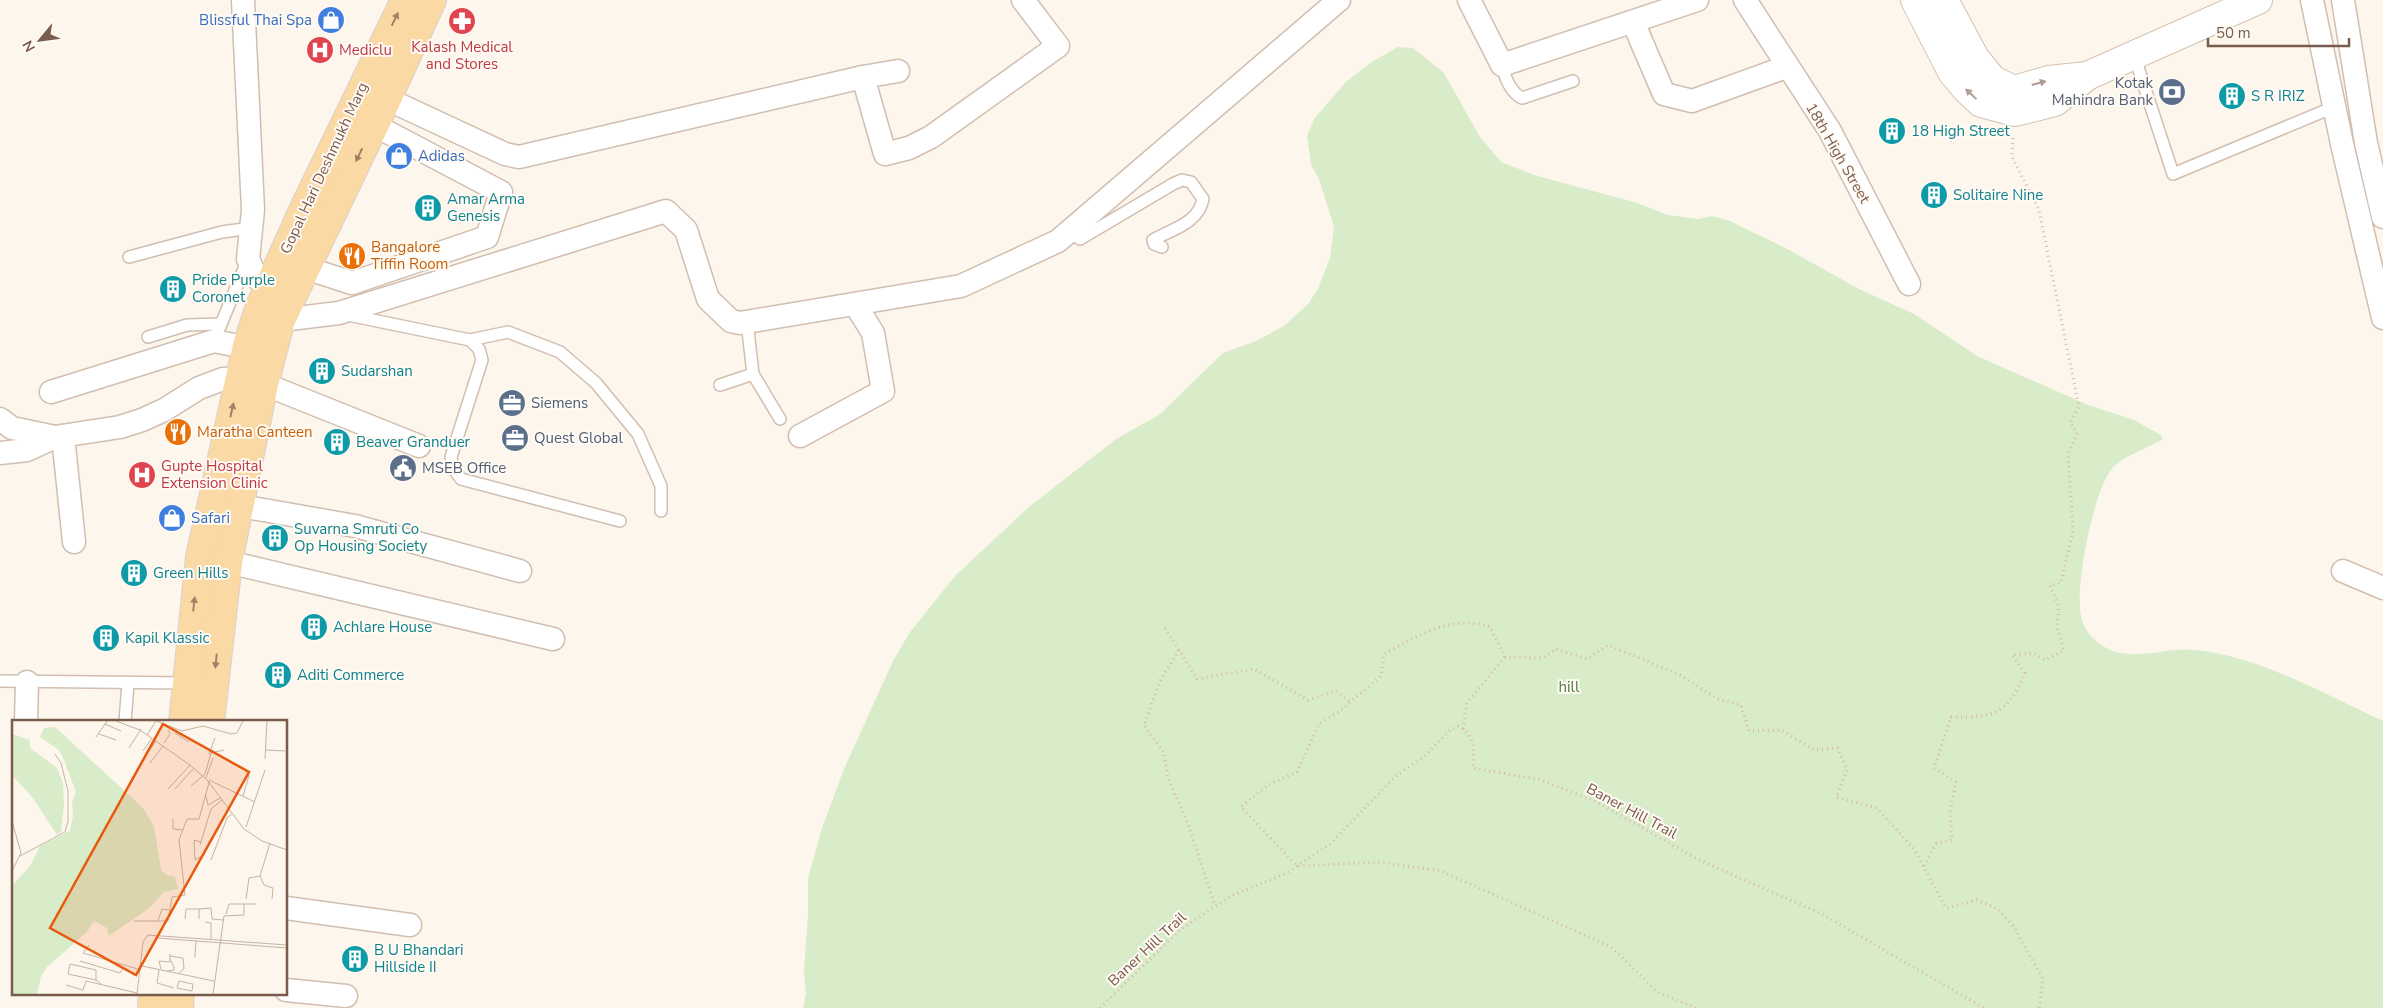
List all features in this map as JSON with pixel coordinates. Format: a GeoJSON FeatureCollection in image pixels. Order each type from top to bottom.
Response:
{"type":"FeatureCollection","features":[{"type":"Feature","properties":{"kind":"main road","name":"Gopal Hari Deshmukh Marg"},"geometry":{"type":"LineString","coordinates":[[183,720],[200,557],[252,381],[269,305],[317,179],[404,0]]}},
{"type":"Feature","properties":{"kind":"main road","name":"Gopal Hari Deshmukh Marg"},"geometry":{"type":"LineString","coordinates":[[269,305],[306,268],[388,99],[432,0]]}},
{"type":"Feature","properties":{"kind":"main road","name":"Gopal Hari Deshmukh Marg"},"geometry":{"type":"LineString","coordinates":[[210,720],[228,562],[240,506],[252,381]]}},
{"type":"Feature","properties":{"kind":"street"},"geometry":{"type":"LineString","coordinates":[[243,0],[253,210],[248,259],[269,305],[338,313],[666,211],[686,230],[708,299],[731,321],[747,322],[961,286],[1058,241],[1339,0]]}},
{"type":"Feature","properties":{"kind":"street"},"geometry":{"type":"LineString","coordinates":[[863,77],[885,154],[909,148],[931,137],[1058,46],[1023,0]]}},
{"type":"Feature","properties":{"kind":"street"},"geometry":{"type":"LineString","coordinates":[[1469,0],[1502,65],[1697,0]]}},
{"type":"Feature","properties":{"kind":"street","name":"18th High Street"},"geometry":{"type":"LineString","coordinates":[[1745,0],[1786,67],[1830,131],[1909,284]]}},
{"type":"Feature","properties":{"kind":"street"},"geometry":{"type":"LineString","coordinates":[[1915,0],[1952,72],[1966,89],[1981,104],[2015,112],[2055,102],[2087,76],[2258,0]]}},
{"type":"Feature","properties":{"kind":"street"},"geometry":{"type":"LineString","coordinates":[[1944,0],[1975,58],[1993,80],[2014,90],[2048,80],[2087,76]]}},
{"type":"Feature","properties":{"kind":"street"},"geometry":{"type":"LineString","coordinates":[[2312,0],[2334,107],[2383,318]]}},
{"type":"Feature","properties":{"kind":"street"},"geometry":{"type":"LineString","coordinates":[[2343,0],[2374,141],[2383,217]]}},
{"type":"Feature","properties":{"kind":"street"},"geometry":{"type":"LineString","coordinates":[[1633,22],[1664,94],[1692,101],[1786,67]]}},
{"type":"Feature","properties":{"kind":"street"},"geometry":{"type":"LineString","coordinates":[[1952,72],[1975,58]]}},
{"type":"Feature","properties":{"kind":"street"},"geometry":{"type":"LineString","coordinates":[[388,99],[505,154],[519,157],[863,77],[898,71]]}},
{"type":"Feature","properties":{"kind":"street"},"geometry":{"type":"LineString","coordinates":[[306,268],[352,283],[487,237],[501,192],[374,125]]}},
{"type":"Feature","properties":{"kind":"street"},"geometry":{"type":"LineString","coordinates":[[800,436],[883,391],[873,333],[855,304]]}},
{"type":"Feature","properties":{"kind":"street"},"geometry":{"type":"LineString","coordinates":[[51,392],[217,332],[259,350]]}},
{"type":"Feature","properties":{"kind":"street"},"geometry":{"type":"LineString","coordinates":[[0,453],[26,450],[59,437],[120,427],[142,420],[164,410],[199,388],[223,378],[252,381],[419,446]]}},
{"type":"Feature","properties":{"kind":"street"},"geometry":{"type":"LineString","coordinates":[[0,420],[12,428],[59,437]]}},
{"type":"Feature","properties":{"kind":"street"},"geometry":{"type":"LineString","coordinates":[[59,437],[74,542]]}},
{"type":"Feature","properties":{"kind":"street"},"geometry":{"type":"LineString","coordinates":[[240,506],[355,526],[520,570]]}},
{"type":"Feature","properties":{"kind":"street"},"geometry":{"type":"LineString","coordinates":[[228,562],[554,639]]}},
{"type":"Feature","properties":{"kind":"street"},"geometry":{"type":"LineString","coordinates":[[2343,571],[2383,588]]}},
{"type":"Feature","properties":{"kind":"street"},"geometry":{"type":"LineString","coordinates":[[26,720],[27,682]]}},
{"type":"Feature","properties":{"kind":"street"},"geometry":{"type":"LineString","coordinates":[[288,908],[410,925]]}},
{"type":"Feature","properties":{"kind":"street"},"geometry":{"type":"LineString","coordinates":[[288,990],[346,996]]}},
{"type":"Feature","properties":{"kind":"lane"},"geometry":{"type":"LineString","coordinates":[[2134,54],[2173,174],[2334,107]]}},
{"type":"Feature","properties":{"kind":"lane"},"geometry":{"type":"LineString","coordinates":[[1502,65],[1504,75],[1514,94],[1522,98],[1573,81]]}},
{"type":"Feature","properties":{"kind":"lane"},"geometry":{"type":"LineString","coordinates":[[1068,232],[1080,239],[1173,184],[1182,180],[1191,182],[1203,199],[1201,207],[1191,220],[1153,240],[1154,244],[1162,246]]}},
{"type":"Feature","properties":{"kind":"lane"},"geometry":{"type":"LineString","coordinates":[[129,257],[222,232],[251,228]]}},
{"type":"Feature","properties":{"kind":"lane"},"geometry":{"type":"LineString","coordinates":[[148,337],[187,326],[217,332],[248,259]]}},
{"type":"Feature","properties":{"kind":"lane"},"geometry":{"type":"LineString","coordinates":[[338,313],[470,340],[508,332],[560,352],[596,383],[638,434],[661,486],[661,511]]}},
{"type":"Feature","properties":{"kind":"lane"},"geometry":{"type":"LineString","coordinates":[[747,322],[753,374],[780,419]]}},
{"type":"Feature","properties":{"kind":"lane"},"geometry":{"type":"LineString","coordinates":[[470,340],[479,349],[482,360],[451,458],[452,468],[461,479],[620,521]]}},
{"type":"Feature","properties":{"kind":"lane"},"geometry":{"type":"LineString","coordinates":[[720,385],[753,374]]}},
{"type":"Feature","properties":{"kind":"lane"},"geometry":{"type":"LineString","coordinates":[[0,681],[186,683]]}},
{"type":"Feature","properties":{"kind":"lane"},"geometry":{"type":"LineString","coordinates":[[125,720],[128,683]]}},
{"type":"Feature","properties":{"kind":"path"},"geometry":{"type":"LineString","coordinates":[[1924,866],[1936,844],[1952,840],[1950,812],[1956,782],[1934,768],[1951,717],[1975,718],[1996,714],[2016,695],[2026,673],[2012,655],[2033,653],[2046,660],[2064,650],[2057,628],[2059,607],[2050,585],[2061,584],[2073,530],[2068,454],[2077,434],[2070,422],[2079,407],[2039,210],[2012,157],[2015,112]]}},
{"type":"Feature","properties":{"kind":"path"},"geometry":{"type":"LineString","coordinates":[[1505,658],[1490,627],[1478,623],[1457,623],[1425,632],[1384,654],[1382,676],[1319,724],[1296,772],[1268,785],[1241,807],[1297,866],[1378,862],[1441,871],[1611,947],[1657,992],[1696,1008]]}},
{"type":"Feature","properties":{"kind":"path"},"geometry":{"type":"LineString","coordinates":[[1165,628],[1197,679],[1254,669],[1308,700],[1336,691],[1350,702]]}},
{"type":"Feature","properties":{"kind":"path"},"geometry":{"type":"LineString","coordinates":[[1463,729],[1467,702],[1505,658],[1543,658],[1556,648],[1587,660],[1608,645],[1680,675],[1718,699],[1741,705],[1749,731],[1782,730],[1814,750],[1838,748],[1847,770],[1836,797],[1877,808],[1914,849],[1946,908],[1977,900],[1998,909],[2014,927],[2043,979],[2039,1008]]}},
{"type":"Feature","properties":{"kind":"path"},"geometry":{"type":"LineString","coordinates":[[1179,650],[1160,681],[1144,726],[1164,752],[1168,778],[1188,824],[1215,906]]}},
{"type":"Feature","properties":{"kind":"path","name":"Baner Hill Trail"},"geometry":{"type":"LineString","coordinates":[[1100,1008],[1180,930],[1231,896],[1285,874],[1330,844],[1396,776],[1426,755],[1450,730],[1458,726],[1467,730],[1474,745],[1473,768],[1542,780],[1597,802],[1698,859],[1822,914],[1984,1008]]}},
{"type":"Feature","properties":{"kind":"green space","name":"hill"},"geometry":{"type":"Polygon","coordinates":[[[1398,47],[1413,48],[1444,73],[1480,137],[1501,162],[1534,175],[1637,203],[1668,215],[1698,219],[1712,216],[1730,221],[1789,250],[1859,289],[1914,314],[1977,356],[2088,405],[2134,420],[2161,435],[2163,439],[2157,443],[2122,460],[2111,470],[2104,482],[2092,520],[2082,566],[2080,606],[2082,620],[2090,635],[2096,641],[2114,651],[2125,654],[2137,654],[2184,649],[2220,654],[2244,660],[2292,678],[2383,721],[2383,1008],[803,1008],[806,994],[804,971],[808,914],[808,878],[822,828],[844,769],[893,661],[910,632],[956,575],[1029,507],[1116,439],[1159,415],[1223,353],[1256,341],[1284,326],[1308,304],[1318,289],[1330,258],[1334,227],[1319,179],[1311,165],[1307,136],[1314,119],[1346,82],[1370,63],[1398,47]]]}},
{"type":"Feature","properties":{"kind":"place","name":"Blissful Thai Spa"},"geometry":{"type":"Point","coordinates":[331,20]}},
{"type":"Feature","properties":{"kind":"place","name":"Kalash Medical and Stores"},"geometry":{"type":"Point","coordinates":[462,21]}},
{"type":"Feature","properties":{"kind":"place","name":"Mediclu"},"geometry":{"type":"Point","coordinates":[320,50]}},
{"type":"Feature","properties":{"kind":"place","name":"Kotak Mahindra Bank"},"geometry":{"type":"Point","coordinates":[2172,92]}},
{"type":"Feature","properties":{"kind":"place","name":"S R IRIZ"},"geometry":{"type":"Point","coordinates":[2232,96]}},
{"type":"Feature","properties":{"kind":"place","name":"18 High Street"},"geometry":{"type":"Point","coordinates":[1892,131]}},
{"type":"Feature","properties":{"kind":"place","name":"Adidas"},"geometry":{"type":"Point","coordinates":[399,156]}},
{"type":"Feature","properties":{"kind":"place","name":"Solitaire Nine"},"geometry":{"type":"Point","coordinates":[1934,195]}},
{"type":"Feature","properties":{"kind":"place","name":"Amar Arma Genesis"},"geometry":{"type":"Point","coordinates":[428,208]}},
{"type":"Feature","properties":{"kind":"place","name":"Bangalore Tiffin Room"},"geometry":{"type":"Point","coordinates":[352,256]}},
{"type":"Feature","properties":{"kind":"place","name":"Pride Purple Coronet"},"geometry":{"type":"Point","coordinates":[173,289]}},
{"type":"Feature","properties":{"kind":"place","name":"Sudarshan"},"geometry":{"type":"Point","coordinates":[322,371]}},
{"type":"Feature","properties":{"kind":"place","name":"Siemens"},"geometry":{"type":"Point","coordinates":[512,403]}},
{"type":"Feature","properties":{"kind":"place","name":"Maratha Canteen"},"geometry":{"type":"Point","coordinates":[178,432]}},
{"type":"Feature","properties":{"kind":"place","name":"Quest Global"},"geometry":{"type":"Point","coordinates":[515,438]}},
{"type":"Feature","properties":{"kind":"place","name":"Beaver Granduer"},"geometry":{"type":"Point","coordinates":[337,442]}},
{"type":"Feature","properties":{"kind":"place","name":"MSEB Office"},"geometry":{"type":"Point","coordinates":[403,468]}},
{"type":"Feature","properties":{"kind":"place","name":"Gupte Hospital Extension Clinic"},"geometry":{"type":"Point","coordinates":[142,475]}},
{"type":"Feature","properties":{"kind":"place","name":"Safari"},"geometry":{"type":"Point","coordinates":[172,518]}},
{"type":"Feature","properties":{"kind":"place","name":"Suvarna Smruti Co Op Housing Society"},"geometry":{"type":"Point","coordinates":[275,538]}},
{"type":"Feature","properties":{"kind":"place","name":"Green Hills"},"geometry":{"type":"Point","coordinates":[134,573]}},
{"type":"Feature","properties":{"kind":"place","name":"Achlare House"},"geometry":{"type":"Point","coordinates":[314,627]}},
{"type":"Feature","properties":{"kind":"place","name":"Kapil Klassic"},"geometry":{"type":"Point","coordinates":[106,638]}},
{"type":"Feature","properties":{"kind":"place","name":"Aditi Commerce"},"geometry":{"type":"Point","coordinates":[278,675]}},
{"type":"Feature","properties":{"kind":"place","name":"B U Bhandari Hillside II"},"geometry":{"type":"Point","coordinates":[355,959]}}]}
